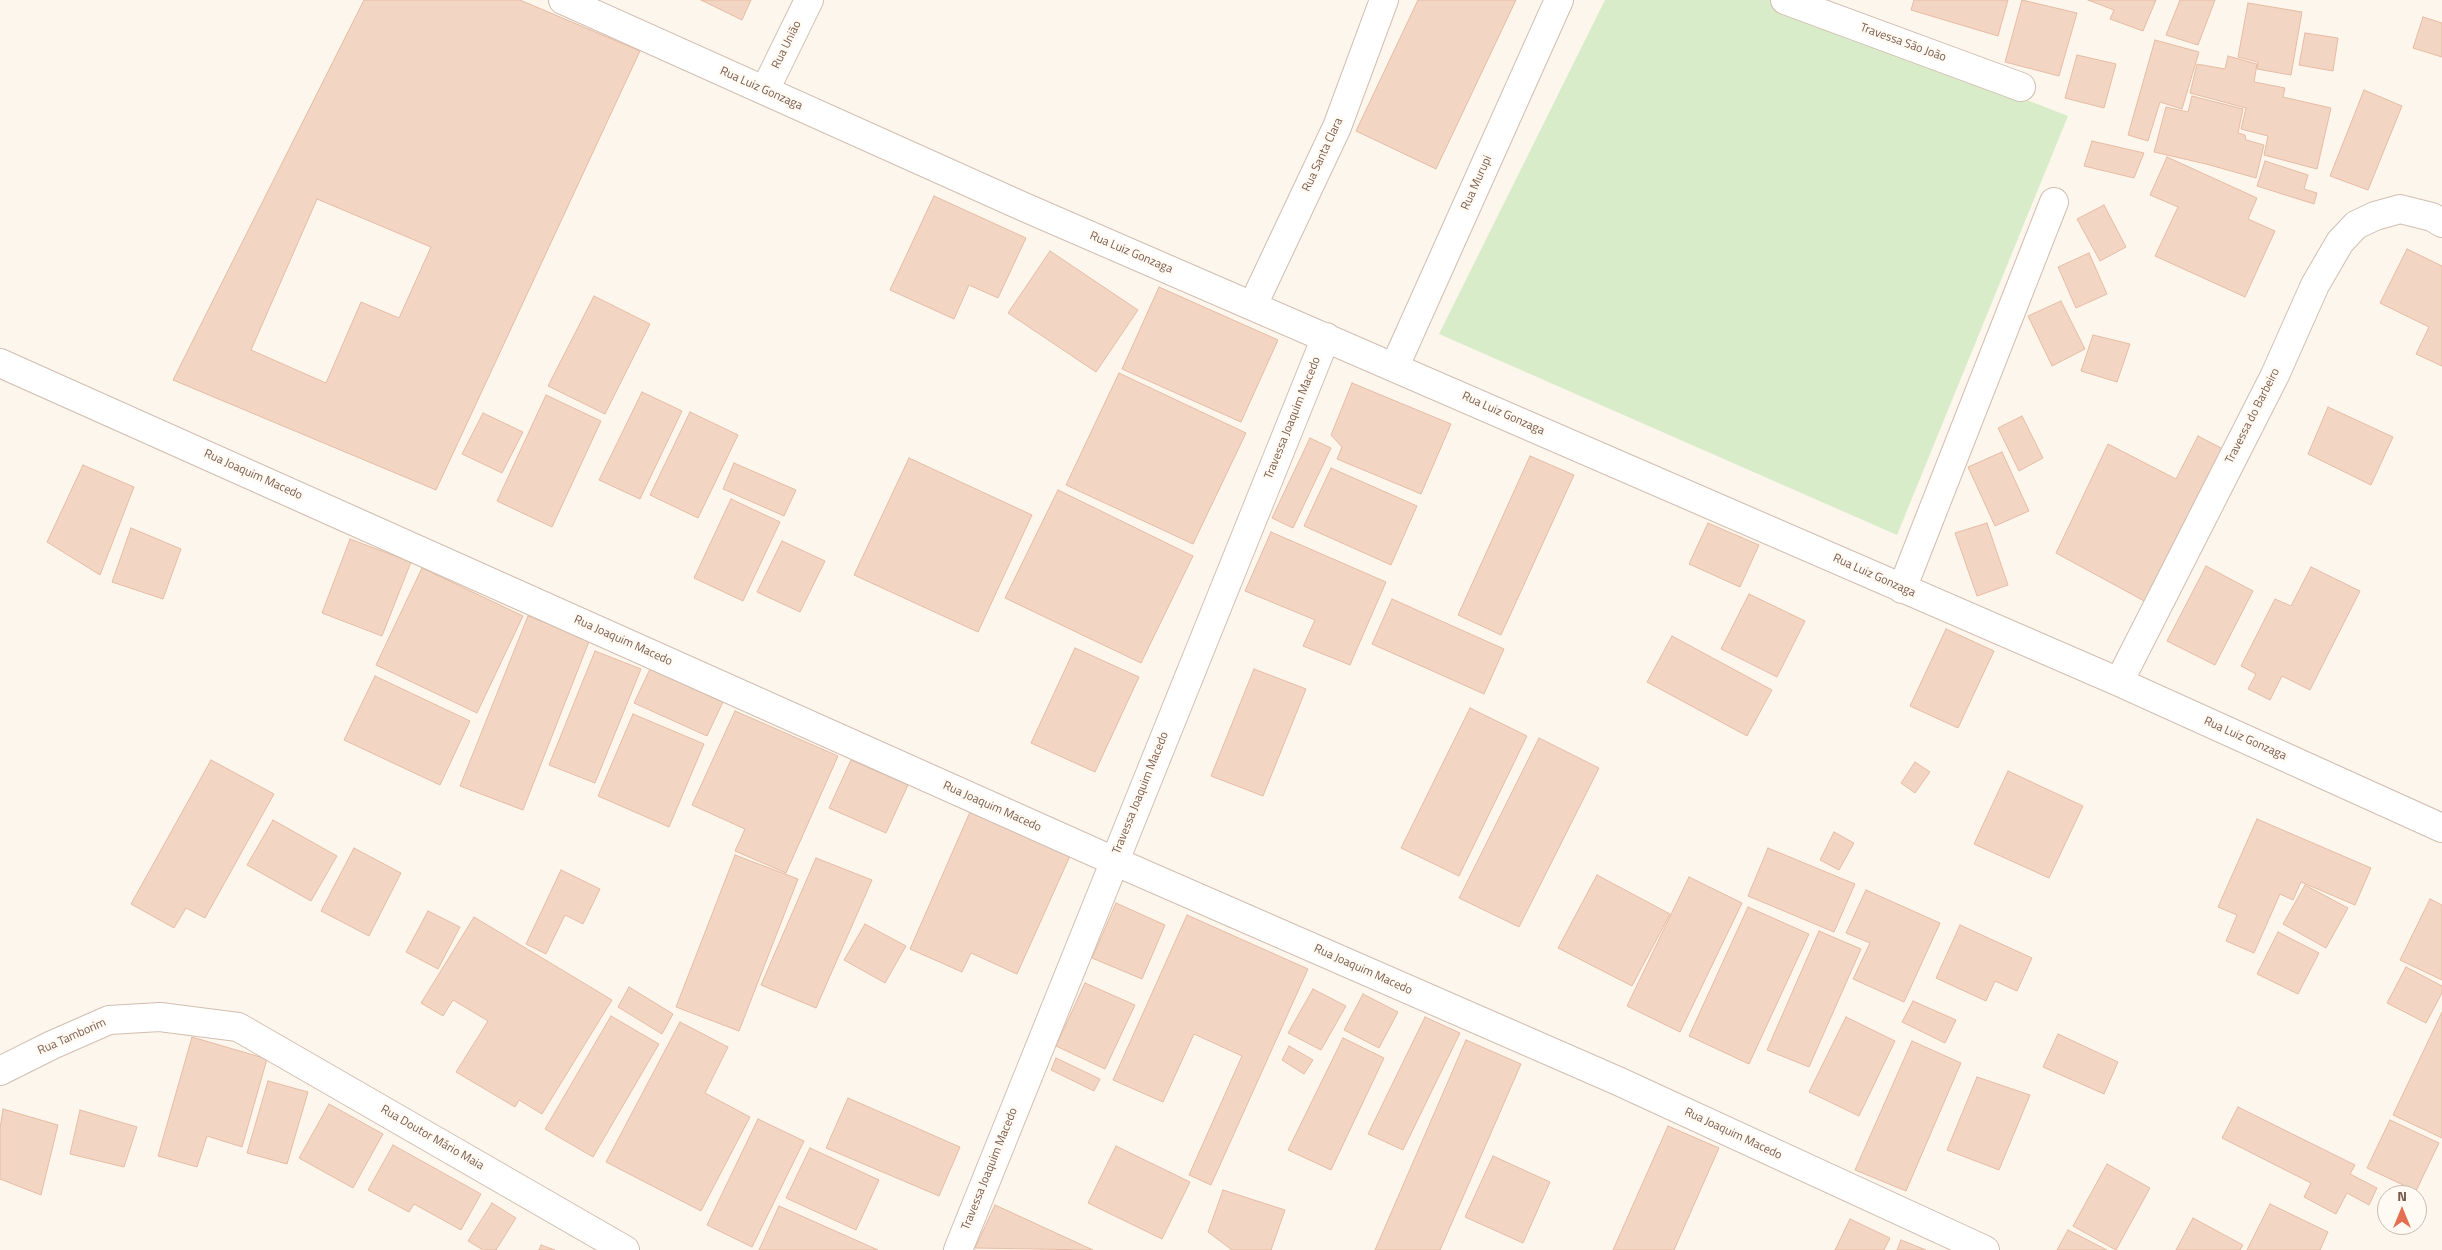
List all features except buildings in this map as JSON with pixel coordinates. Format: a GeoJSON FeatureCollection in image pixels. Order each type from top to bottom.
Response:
{"type":"FeatureCollection","features":[{"type":"Feature","properties":{"kind":"street","name":"Rua Luiz Gonzaga"},"geometry":{"type":"LineString","coordinates":[[563,0],[1024,207],[1395,366],[1902,589],[2119,682],[2442,828]]}},
{"type":"Feature","properties":{"kind":"street","name":"Rua União"},"geometry":{"type":"LineString","coordinates":[[766,90],[809,0]]}},
{"type":"Feature","properties":{"kind":"street","name":"Rua Santa Clara"},"geometry":{"type":"LineString","coordinates":[[1252,305],[1337,127],[1384,0]]}},
{"type":"Feature","properties":{"kind":"street","name":"Rua Murupi"},"geometry":{"type":"LineString","coordinates":[[1395,366],[1559,0]]}},
{"type":"Feature","properties":{"kind":"street","name":"Travessa São João"},"geometry":{"type":"LineString","coordinates":[[1785,0],[2021,87]]}},
{"type":"Feature","properties":{"kind":"street"},"geometry":{"type":"LineString","coordinates":[[1902,589],[2054,202]]}},
{"type":"Feature","properties":{"kind":"street","name":"Travessa do Barbeiro"},"geometry":{"type":"LineString","coordinates":[[2119,682],[2275,375],[2314,285],[2340,242],[2356,225],[2374,216],[2400,209],[2437,220]]}},
{"type":"Feature","properties":{"kind":"street","name":"Travessa Joaquim Macedo"},"geometry":{"type":"LineString","coordinates":[[958,1250],[1326,338]]}},
{"type":"Feature","properties":{"kind":"street","name":"Rua Joaquim Macedo"},"geometry":{"type":"LineString","coordinates":[[0,362],[1114,861],[1627,1086],[1985,1250]]}},
{"type":"Feature","properties":{"kind":"street","name":"Rua Tamborim"},"geometry":{"type":"LineString","coordinates":[[0,1072],[52,1045],[109,1020],[160,1017],[238,1026]]}},
{"type":"Feature","properties":{"kind":"street","name":"Rua Doutor Mário Maia"},"geometry":{"type":"LineString","coordinates":[[238,1026],[625,1250]]}},
{"type":"Feature","properties":{"kind":"green space"},"geometry":{"type":"Polygon","coordinates":[[[1605,0],[1770,0],[2068,116],[1897,535],[1439,334],[1605,0]]]}}]}
